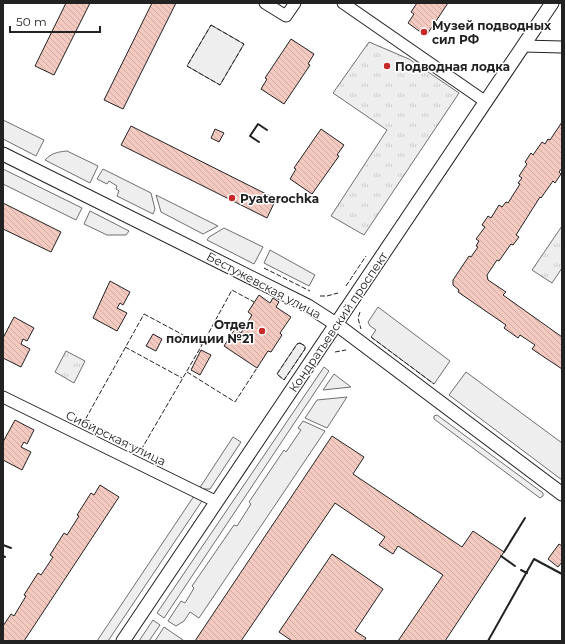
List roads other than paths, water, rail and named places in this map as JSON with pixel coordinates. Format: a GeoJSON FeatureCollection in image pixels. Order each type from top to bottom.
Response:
{"type":"FeatureCollection","features":[{"type":"Feature","properties":{"kind":"street"},"geometry":{"type":"LineString","coordinates":[[265,3],[286,16],[295,3]]}},
{"type":"Feature","properties":{"kind":"street"},"geometry":{"type":"LineString","coordinates":[[343,3],[486,102]]}},
{"type":"Feature","properties":{"kind":"street","name":"Кондратьевский проспект"},"geometry":{"type":"LineString","coordinates":[[124,641],[552,3]]}},
{"type":"Feature","properties":{"kind":"street"},"geometry":{"type":"LineString","coordinates":[[523,46],[562,47]]}},
{"type":"Feature","properties":{"kind":"street","name":"Бестужевская улица"},"geometry":{"type":"LineString","coordinates":[[3,154],[308,306],[336,324],[562,494]]}},
{"type":"Feature","properties":{"kind":"street","name":"Сибирская улица"},"geometry":{"type":"LineString","coordinates":[[3,397],[217,502]]}},
{"type":"Feature","properties":{"kind":"place","name":"Музей подводных сил РФ"},"geometry":{"type":"Point","coordinates":[424,32]}},
{"type":"Feature","properties":{"kind":"place","name":"Подводная лодка"},"geometry":{"type":"Point","coordinates":[387,66]}},
{"type":"Feature","properties":{"kind":"place","name":"Pyaterochka"},"geometry":{"type":"Point","coordinates":[232,198]}},
{"type":"Feature","properties":{"kind":"place","name":"Отдел полиции №21"},"geometry":{"type":"Point","coordinates":[262,331]}}]}
